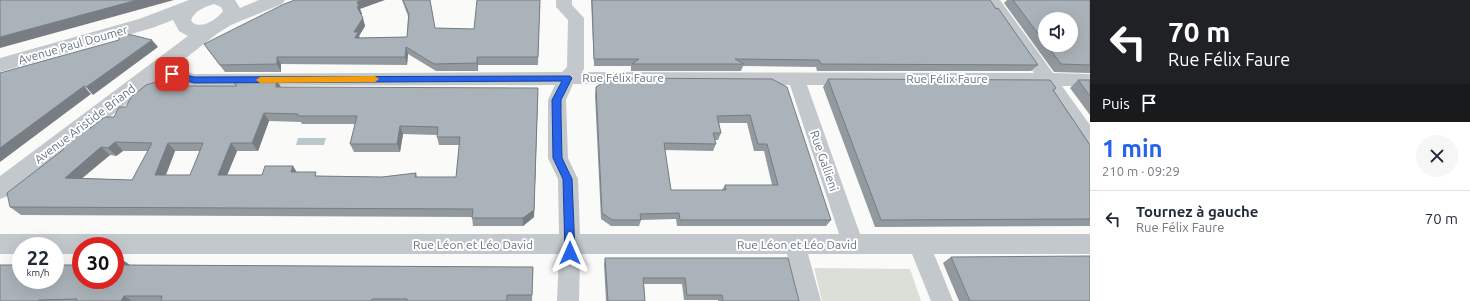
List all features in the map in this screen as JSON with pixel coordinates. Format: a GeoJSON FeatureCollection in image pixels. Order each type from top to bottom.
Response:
{"type":"FeatureCollection","features":[{"type":"Feature","properties":{"kind":"street"},"geometry":{"type":"LineString","coordinates":[[564,0],[564,7],[576,18],[575,69],[567,78],[557,100],[558,158],[568,179],[570,245],[568,301]]}},
{"type":"Feature","properties":{"kind":"street"},"geometry":{"type":"LineString","coordinates":[[992,0],[1090,140]]}},
{"type":"Feature","properties":{"kind":"street"},"geometry":{"type":"LineString","coordinates":[[222,13],[270,2]]}},
{"type":"Feature","properties":{"kind":"street","name":"Avenue Paul Doumer"},"geometry":{"type":"LineString","coordinates":[[0,65],[145,24],[201,3]]}},
{"type":"Feature","properties":{"kind":"street","name":"Avenue Aristide Briand"},"geometry":{"type":"LineString","coordinates":[[164,64],[181,46],[186,35],[183,15],[201,3]]}},
{"type":"Feature","properties":{"kind":"street","name":"Avenue Paul Doumer"},"geometry":{"type":"LineString","coordinates":[[145,24],[184,26],[197,31],[222,13]]}},
{"type":"Feature","properties":{"kind":"street","name":"Avenue Aristide Briand"},"geometry":{"type":"LineString","coordinates":[[0,189],[164,64],[222,13]]}},
{"type":"Feature","properties":{"kind":"street","name":"Rue Félix Faure"},"geometry":{"type":"LineString","coordinates":[[164,64],[183,78],[194,80],[567,78],[1090,80]]}},
{"type":"Feature","properties":{"kind":"street","name":"Rue Gallieni"},"geometry":{"type":"LineString","coordinates":[[796,78],[853,244]]}},
{"type":"Feature","properties":{"kind":"street","name":"Rue Léon et Léo David"},"geometry":{"type":"LineString","coordinates":[[0,244],[1090,244]]}},
{"type":"Feature","properties":{"kind":"street"},"geometry":{"type":"LineString","coordinates":[[919,244],[942,301]]}},
{"type":"Feature","properties":{"kind":"street"},"geometry":{"type":"LineString","coordinates":[[794,245],[810,301]]}},
{"type":"Feature","properties":{"kind":"shaded area"},"geometry":{"type":"Polygon","coordinates":[[[298,138],[326,138],[324,145],[296,145],[298,138]]]}},
{"type":"Feature","properties":{"kind":"shaded area"},"geometry":{"type":"Polygon","coordinates":[[[814,268],[910,269],[921,301],[822,301],[814,268]]]}},
{"type":"Feature","properties":{"kind":"building"},"geometry":{"type":"Polygon","coordinates":[[[0,0],[137,0],[0,37],[0,0]]]}},
{"type":"Feature","properties":{"kind":"building"},"geometry":{"type":"Polygon","coordinates":[[[295,0],[361,0],[357,2],[359,6],[357,7],[363,18],[354,32],[358,32],[355,38],[407,37],[409,14],[403,0],[430,0],[435,28],[474,29],[477,0],[540,0],[538,57],[477,57],[477,63],[434,64],[406,47],[405,57],[277,57],[277,64],[220,65],[204,44],[295,0]]]}},
{"type":"Feature","properties":{"kind":"building"},"geometry":{"type":"Polygon","coordinates":[[[592,0],[990,0],[996,9],[998,8],[1038,65],[821,64],[819,60],[735,59],[744,64],[632,64],[639,59],[594,59],[592,0]]]}},
{"type":"Feature","properties":{"kind":"building"},"geometry":{"type":"Polygon","coordinates":[[[1013,0],[1090,0],[1090,65],[1061,64],[1052,52],[1078,52],[1078,12],[1038,12],[1038,34],[1013,0]]]}},
{"type":"Feature","properties":{"kind":"building"},"geometry":{"type":"Polygon","coordinates":[[[119,34],[132,35],[152,40],[86,87],[84,86],[0,148],[0,73],[119,40],[119,34]]]}},
{"type":"Feature","properties":{"kind":"building"},"geometry":{"type":"Polygon","coordinates":[[[610,78],[772,79],[787,87],[831,220],[680,220],[679,213],[640,214],[641,220],[612,220],[602,213],[596,87],[610,78]],[[750,115],[717,116],[721,133],[713,133],[716,144],[664,143],[671,190],[726,190],[725,185],[778,185],[767,144],[758,144],[750,115]]]}},
{"type":"Feature","properties":{"kind":"building"},"geometry":{"type":"Polygon","coordinates":[[[231,79],[276,79],[276,87],[538,88],[534,210],[523,218],[472,218],[473,209],[10,207],[7,193],[64,149],[59,144],[83,126],[89,129],[105,117],[114,117],[119,107],[126,107],[131,97],[146,85],[163,80],[177,80],[174,86],[237,86],[231,79]],[[264,113],[252,143],[231,143],[218,175],[262,175],[265,166],[293,166],[291,172],[316,172],[315,176],[382,177],[416,173],[415,177],[456,177],[460,137],[437,137],[438,127],[400,126],[397,144],[350,144],[357,116],[298,116],[298,114],[264,113]],[[115,142],[108,148],[101,147],[65,178],[132,180],[152,143],[115,142]],[[168,143],[155,175],[190,175],[203,143],[168,143]]]}},
{"type":"Feature","properties":{"kind":"building"},"geometry":{"type":"Polygon","coordinates":[[[828,79],[1050,80],[1056,88],[1053,90],[1090,145],[1090,219],[881,220],[828,79]]]}},
{"type":"Feature","properties":{"kind":"building"},"geometry":{"type":"Polygon","coordinates":[[[1078,80],[1090,80],[1090,96],[1078,80]]]}},
{"type":"Feature","properties":{"kind":"building"},"geometry":{"type":"Polygon","coordinates":[[[1090,256],[1090,301],[970,301],[951,257],[1090,256]]]}},
{"type":"Feature","properties":{"kind":"building"},"geometry":{"type":"Polygon","coordinates":[[[605,258],[788,258],[799,301],[723,301],[722,295],[687,295],[685,278],[643,278],[645,301],[608,301],[605,258]]]}},
{"type":"Feature","properties":{"kind":"building"},"geometry":{"type":"Polygon","coordinates":[[[0,265],[12,265],[12,289],[64,289],[64,265],[72,265],[72,289],[124,289],[124,265],[533,267],[532,295],[507,295],[507,301],[407,301],[407,299],[372,299],[372,301],[161,301],[162,296],[124,296],[121,301],[76,301],[77,299],[0,301],[0,265]]]}},
{"type":"Feature","properties":{"kind":"slow traffic"},"geometry":{"type":"LineString","coordinates":[[260,80],[375,79]]}},
{"type":"Feature","properties":{"kind":"route"},"geometry":{"type":"LineString","coordinates":[[172,74],[194,80],[567,78],[557,100],[557,115],[558,158],[568,179],[570,253]]}}]}
